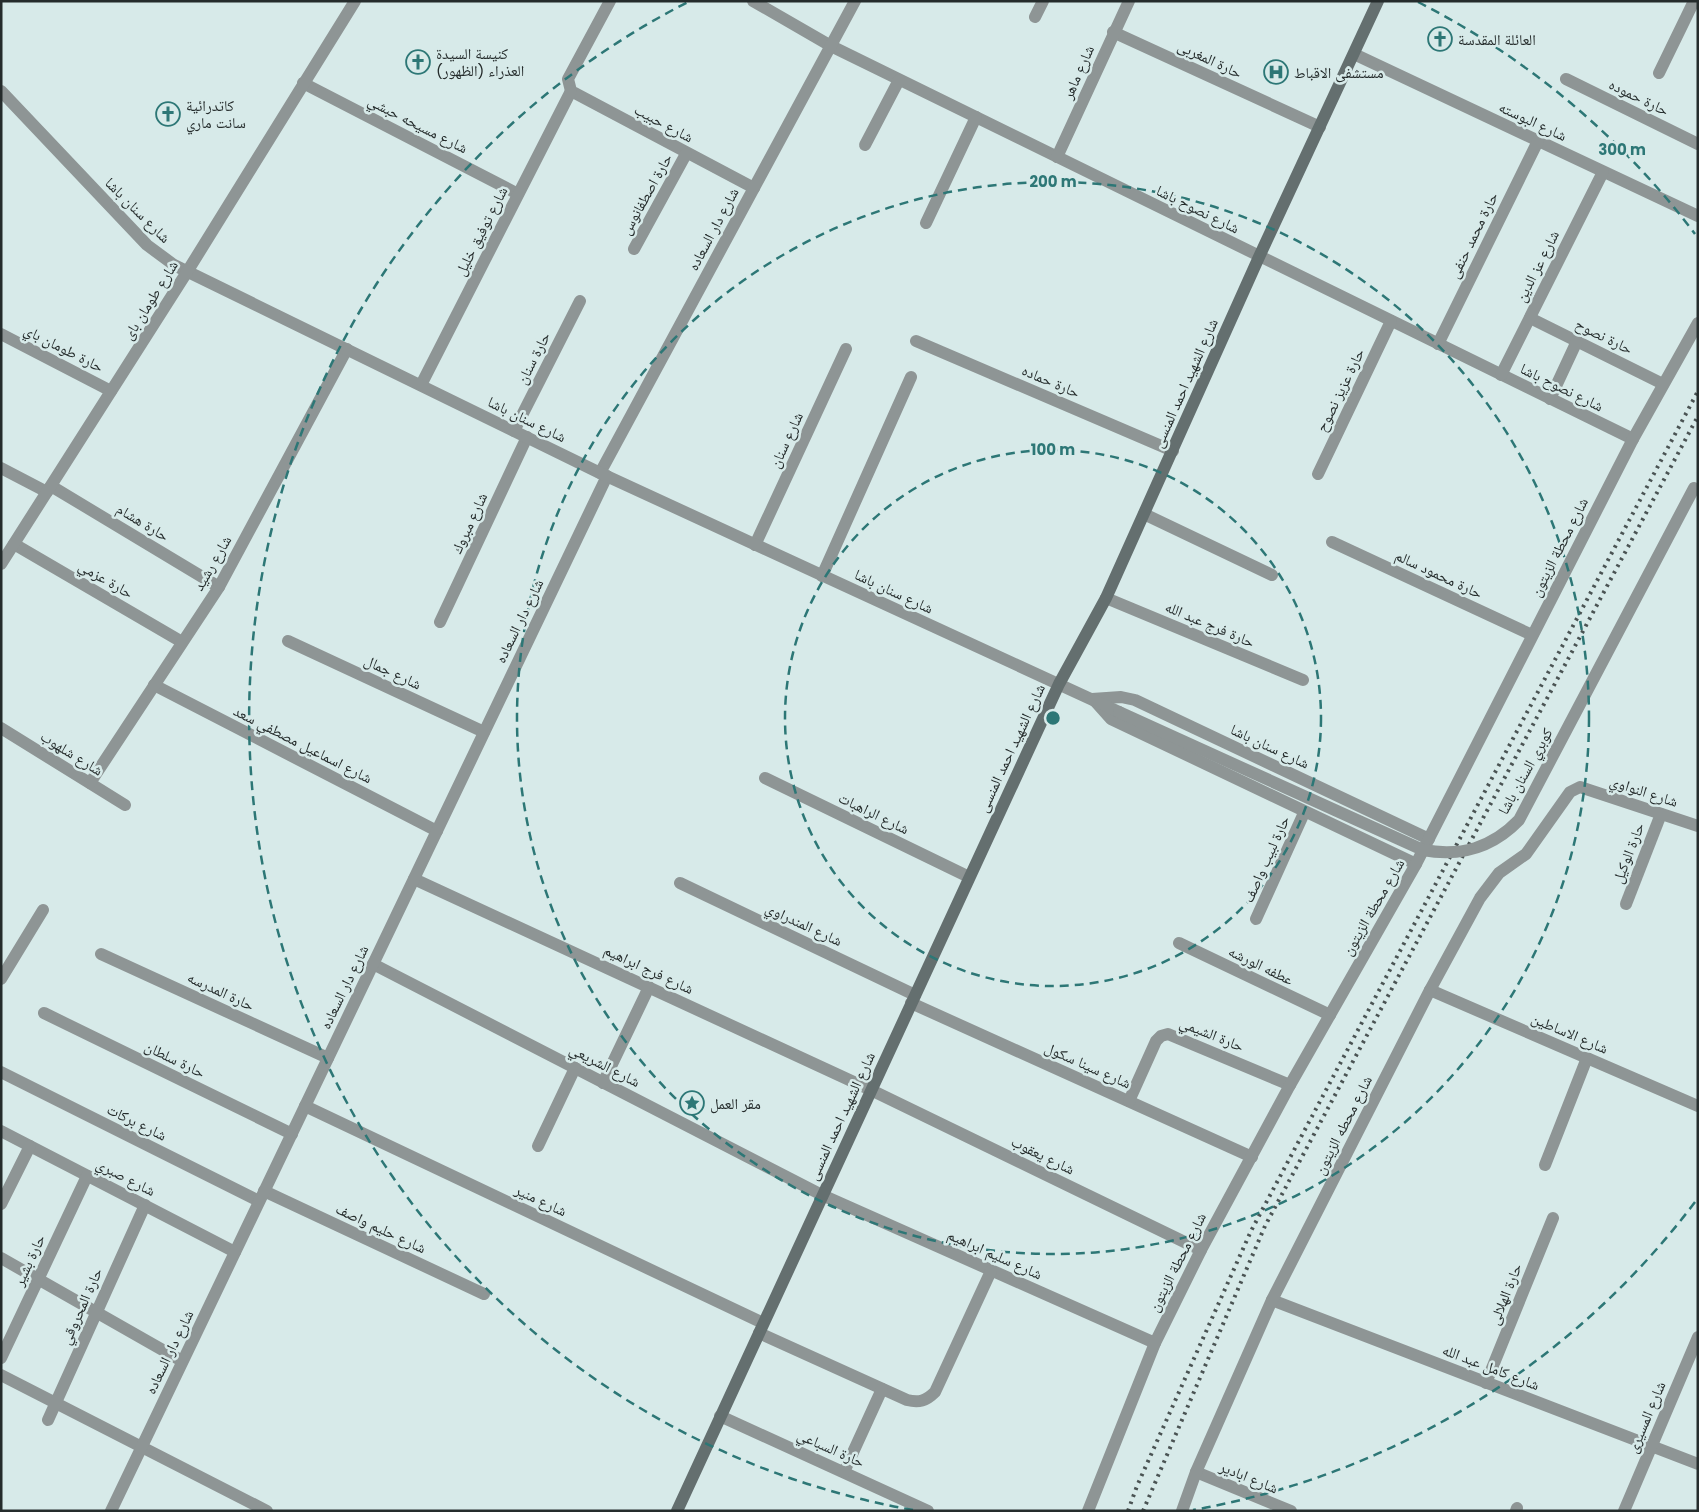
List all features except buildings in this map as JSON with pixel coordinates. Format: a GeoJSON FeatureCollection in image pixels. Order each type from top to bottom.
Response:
{"type":"FeatureCollection","features":[{"type":"Feature","properties":{"kind":"main road","name":"شارع الشهيد احمد المنسى"},"geometry":{"type":"LineString","coordinates":[[676,1511],[1058,684],[1106,598],[1259,257],[1378,1]]}},
{"type":"Feature","properties":{"kind":"street","name":"شارع طومان باى"},"geometry":{"type":"LineString","coordinates":[[1,564],[187,272],[355,1]]}},
{"type":"Feature","properties":{"kind":"street","name":"شارع توفيق خليل"},"geometry":{"type":"LineString","coordinates":[[421,385],[518,194],[610,1]]}},
{"type":"Feature","properties":{"kind":"street","name":"شارع نصوح باشا"},"geometry":{"type":"LineString","coordinates":[[753,1],[831,46],[899,80],[1633,439]]}},
{"type":"Feature","properties":{"kind":"street","name":"شارع دار السعاده"},"geometry":{"type":"LineString","coordinates":[[111,1511],[437,831],[603,475],[754,188],[856,1]]}},
{"type":"Feature","properties":{"kind":"street"},"geometry":{"type":"LineString","coordinates":[[1035,17],[1043,1]]}},
{"type":"Feature","properties":{"kind":"street","name":"شارع ماهر"},"geometry":{"type":"LineString","coordinates":[[1057,157],[1113,32],[1129,1]]}},
{"type":"Feature","properties":{"kind":"street"},"geometry":{"type":"LineString","coordinates":[[1659,73],[1694,1]]}},
{"type":"Feature","properties":{"kind":"street","name":"حارة المغربى"},"geometry":{"type":"LineString","coordinates":[[1113,32],[1320,127]]}},
{"type":"Feature","properties":{"kind":"street","name":"شارع البوسته"},"geometry":{"type":"LineString","coordinates":[[1354,54],[1698,216]]}},
{"type":"Feature","properties":{"kind":"street"},"geometry":{"type":"LineString","coordinates":[[865,145],[899,80]]}},
{"type":"Feature","properties":{"kind":"street","name":"حارة حموده"},"geometry":{"type":"LineString","coordinates":[[1566,80],[1698,144]]}},
{"type":"Feature","properties":{"kind":"street","name":"شارع مسيحه حبشي"},"geometry":{"type":"LineString","coordinates":[[303,83],[518,194]]}},
{"type":"Feature","properties":{"kind":"street","name":"شارع حبيب"},"geometry":{"type":"LineString","coordinates":[[570,85],[686,154],[754,188]]}},
{"type":"Feature","properties":{"kind":"street","name":"شارع سنان باشا"},"geometry":{"type":"LineString","coordinates":[[1,91],[148,245],[174,265],[603,475],[1119,712]]}},
{"type":"Feature","properties":{"kind":"street"},"geometry":{"type":"LineString","coordinates":[[926,222],[976,118]]}},
{"type":"Feature","properties":{"kind":"street","name":"حارة محمد حنفى"},"geometry":{"type":"LineString","coordinates":[[1438,344],[1538,141]]}},
{"type":"Feature","properties":{"kind":"street","name":"حارة اصطفانوس"},"geometry":{"type":"LineString","coordinates":[[634,249],[686,154]]}},
{"type":"Feature","properties":{"kind":"street","name":"شارع عز الدين"},"geometry":{"type":"LineString","coordinates":[[1501,375],[1603,172]]}},
{"type":"Feature","properties":{"kind":"street","name":"حارة سنان"},"geometry":{"type":"LineString","coordinates":[[514,430],[580,301]]}},
{"type":"Feature","properties":{"kind":"street","name":"حارة نصوح"},"geometry":{"type":"LineString","coordinates":[[1530,318],[1664,384]]}},
{"type":"Feature","properties":{"kind":"street","name":"حارة عزيز نصوح"},"geometry":{"type":"LineString","coordinates":[[1318,474],[1391,321]]}},
{"type":"Feature","properties":{"kind":"street","name":"شارع محطة الزيتون"},"geometry":{"type":"LineString","coordinates":[[1088,1511],[1155,1343],[1201,1250],[1290,1085],[1416,864],[1633,439],[1698,323]]}},
{"type":"Feature","properties":{"kind":"street","name":"حارة طومان باي"},"geometry":{"type":"LineString","coordinates":[[1,334],[111,391]]}},
{"type":"Feature","properties":{"kind":"street","name":"حارة حماده"},"geometry":{"type":"LineString","coordinates":[[916,341],[1173,450]]}},
{"type":"Feature","properties":{"kind":"street"},"geometry":{"type":"LineString","coordinates":[[1550,399],[1577,341]]}},
{"type":"Feature","properties":{"kind":"street","name":"شارع رشيد"},"geometry":{"type":"LineString","coordinates":[[90,784],[218,587],[347,349]]}},
{"type":"Feature","properties":{"kind":"street","name":"شارع سنان"},"geometry":{"type":"LineString","coordinates":[[755,545],[846,349]]}},
{"type":"Feature","properties":{"kind":"street"},"geometry":{"type":"LineString","coordinates":[[822,576],[910,378]]}},
{"type":"Feature","properties":{"kind":"street","name":"شارع مبروك"},"geometry":{"type":"LineString","coordinates":[[440,622],[527,437]]}},
{"type":"Feature","properties":{"kind":"street","name":"حارة هشام"},"geometry":{"type":"LineString","coordinates":[[1,468],[49,489],[218,587]]}},
{"type":"Feature","properties":{"kind":"street","name":"كوبري السنان باشا"},"geometry":{"type":"LineString","coordinates":[[1119,712],[1423,850],[1453,853],[1483,847],[1509,831],[1519,820],[1696,485]]}},
{"type":"Feature","properties":{"kind":"street"},"geometry":{"type":"LineString","coordinates":[[1144,514],[1272,575]]}},
{"type":"Feature","properties":{"kind":"street","name":"حارة محمود سالم"},"geometry":{"type":"LineString","coordinates":[[1332,542],[1532,635]]}},
{"type":"Feature","properties":{"kind":"street","name":"حارة عزمي"},"geometry":{"type":"LineString","coordinates":[[14,544],[182,642]]}},
{"type":"Feature","properties":{"kind":"street","name":"حارة فرج عبد الله"},"geometry":{"type":"LineString","coordinates":[[1106,598],[1303,680]]}},
{"type":"Feature","properties":{"kind":"street","name":"شارع جمال"},"geometry":{"type":"LineString","coordinates":[[288,641],[484,732]]}},
{"type":"Feature","properties":{"kind":"street","name":"شارع اسماعيل مصطفي سعد"},"geometry":{"type":"LineString","coordinates":[[154,685],[437,831]]}},
{"type":"Feature","properties":{"kind":"street","name":"شارع سنان باشا"},"geometry":{"type":"LineString","coordinates":[[1092,698],[1121,697],[1135,700],[1429,839]]}},
{"type":"Feature","properties":{"kind":"street","name":"شارع سنان باشا"},"geometry":{"type":"LineString","coordinates":[[1092,698],[1112,719],[1304,813],[1416,864]]}},
{"type":"Feature","properties":{"kind":"street","name":"شارع شلهوب"},"geometry":{"type":"LineString","coordinates":[[1,728],[125,805]]}},
{"type":"Feature","properties":{"kind":"street","name":"شارع الراهبات"},"geometry":{"type":"LineString","coordinates":[[765,778],[969,877]]}},
{"type":"Feature","properties":{"kind":"street","name":"شارع النواوي"},"geometry":{"type":"LineString","coordinates":[[1580,787],[1698,826]]}},
{"type":"Feature","properties":{"kind":"street","name":"شارع محطه الزيتون"},"geometry":{"type":"LineString","coordinates":[[1182,1511],[1196,1472],[1272,1300],[1430,990],[1480,898],[1499,873],[1526,854],[1570,792],[1580,787]]}},
{"type":"Feature","properties":{"kind":"street","name":"حارة لبيب واصف"},"geometry":{"type":"LineString","coordinates":[[1256,919],[1304,813]]}},
{"type":"Feature","properties":{"kind":"street","name":"حارة الوكيل"},"geometry":{"type":"LineString","coordinates":[[1626,904],[1661,814]]}},
{"type":"Feature","properties":{"kind":"street","name":"شارع فرج ابراهيم"},"geometry":{"type":"LineString","coordinates":[[414,879],[871,1090]]}},
{"type":"Feature","properties":{"kind":"street","name":"شارع المندراوي"},"geometry":{"type":"LineString","coordinates":[[680,883],[913,999]]}},
{"type":"Feature","properties":{"kind":"street"},"geometry":{"type":"LineString","coordinates":[[1,979],[43,910]]}},
{"type":"Feature","properties":{"kind":"street","name":"عطفه الورشه"},"geometry":{"type":"LineString","coordinates":[[1179,943],[1330,1015]]}},
{"type":"Feature","properties":{"kind":"street","name":"حارة المدرسه"},"geometry":{"type":"LineString","coordinates":[[100,954],[328,1058]]}},
{"type":"Feature","properties":{"kind":"street","name":"شارع الشريعي"},"geometry":{"type":"LineString","coordinates":[[373,964],[822,1195]]}},
{"type":"Feature","properties":{"kind":"street"},"geometry":{"type":"LineString","coordinates":[[603,1082],[649,987]]}},
{"type":"Feature","properties":{"kind":"street","name":"شارع الاساطين"},"geometry":{"type":"LineString","coordinates":[[1430,990],[1698,1106]]}},
{"type":"Feature","properties":{"kind":"street","name":"شارع سينا سكول"},"geometry":{"type":"LineString","coordinates":[[913,999],[1252,1157]]}},
{"type":"Feature","properties":{"kind":"street","name":"حارة سلطان"},"geometry":{"type":"LineString","coordinates":[[44,1013],[292,1134]]}},
{"type":"Feature","properties":{"kind":"street","name":"حارة الشيمي"},"geometry":{"type":"LineString","coordinates":[[1129,1101],[1156,1041],[1161,1036],[1168,1034],[1290,1085]]}},
{"type":"Feature","properties":{"kind":"street"},"geometry":{"type":"LineString","coordinates":[[1545,1165],[1587,1058]]}},
{"type":"Feature","properties":{"kind":"street"},"geometry":{"type":"LineString","coordinates":[[538,1146],[575,1068]]}},
{"type":"Feature","properties":{"kind":"street","name":"شارع بركات"},"geometry":{"type":"LineString","coordinates":[[1,1072],[262,1196]]}},
{"type":"Feature","properties":{"kind":"street","name":"شارع يعقوب"},"geometry":{"type":"LineString","coordinates":[[871,1090],[1201,1250]]}},
{"type":"Feature","properties":{"kind":"street","name":"شارع منير"},"geometry":{"type":"LineString","coordinates":[[305,1106],[882,1389],[917,1402],[927,1400],[935,1392],[991,1271]]}},
{"type":"Feature","properties":{"kind":"street","name":"شارع صبري"},"geometry":{"type":"LineString","coordinates":[[1,1131],[235,1252]]}},
{"type":"Feature","properties":{"kind":"street"},"geometry":{"type":"LineString","coordinates":[[1,1204],[30,1146]]}},
{"type":"Feature","properties":{"kind":"street","name":"حارة بشير"},"geometry":{"type":"LineString","coordinates":[[1,1358],[87,1176]]}},
{"type":"Feature","properties":{"kind":"street","name":"شارع سليم ابراهيم"},"geometry":{"type":"LineString","coordinates":[[822,1195],[1155,1343]]}},
{"type":"Feature","properties":{"kind":"street","name":"شارع حليم واصف"},"geometry":{"type":"LineString","coordinates":[[262,1196],[484,1294]]}},
{"type":"Feature","properties":{"kind":"street","name":"حارة المحروقي"},"geometry":{"type":"LineString","coordinates":[[48,1420],[144,1205]]}},
{"type":"Feature","properties":{"kind":"street","name":"حارة الهلالى"},"geometry":{"type":"LineString","coordinates":[[1486,1383],[1553,1218]]}},
{"type":"Feature","properties":{"kind":"street"},"geometry":{"type":"LineString","coordinates":[[1,1258],[182,1362]]}},
{"type":"Feature","properties":{"kind":"street","name":"شارع كامل عبد الله"},"geometry":{"type":"LineString","coordinates":[[1272,1300],[1698,1464]]}},
{"type":"Feature","properties":{"kind":"street","name":"شارع المسيرى"},"geometry":{"type":"LineString","coordinates":[[1624,1511],[1698,1337]]}},
{"type":"Feature","properties":{"kind":"street"},"geometry":{"type":"LineString","coordinates":[[1,1375],[142,1445],[267,1511]]}},
{"type":"Feature","properties":{"kind":"street"},"geometry":{"type":"LineString","coordinates":[[844,1472],[882,1389]]}},
{"type":"Feature","properties":{"kind":"street","name":"حارة السباعي"},"geometry":{"type":"LineString","coordinates":[[720,1416],[928,1511]]}},
{"type":"Feature","properties":{"kind":"street","name":"شارع ابادير"},"geometry":{"type":"LineString","coordinates":[[1196,1472],[1290,1511]]}},
{"type":"Feature","properties":{"kind":"railway"},"geometry":{"type":"LineString","coordinates":[[1128,1511],[1137,1486],[1251,1231],[1698,391]]}},
{"type":"Feature","properties":{"kind":"railway"},"geometry":{"type":"LineString","coordinates":[[1143,1511],[1265,1226],[1698,416]]}},
{"type":"Feature","properties":{"kind":"place","name":"العائلة المقدسة"},"geometry":{"type":"Point","coordinates":[1440,39]}},
{"type":"Feature","properties":{"kind":"place","name":"كنيسة السيدة العذراء (الظهور)"},"geometry":{"type":"Point","coordinates":[418,62]}},
{"type":"Feature","properties":{"kind":"place","name":"مستشفى الاقباط"},"geometry":{"type":"Point","coordinates":[1276,72]}},
{"type":"Feature","properties":{"kind":"place","name":"كاتدرائية سانت ماري"},"geometry":{"type":"Point","coordinates":[168,114]}},
{"type":"Feature","properties":{"kind":"place","name":"مقر العمل"},"geometry":{"type":"Point","coordinates":[692,1103]}}]}
